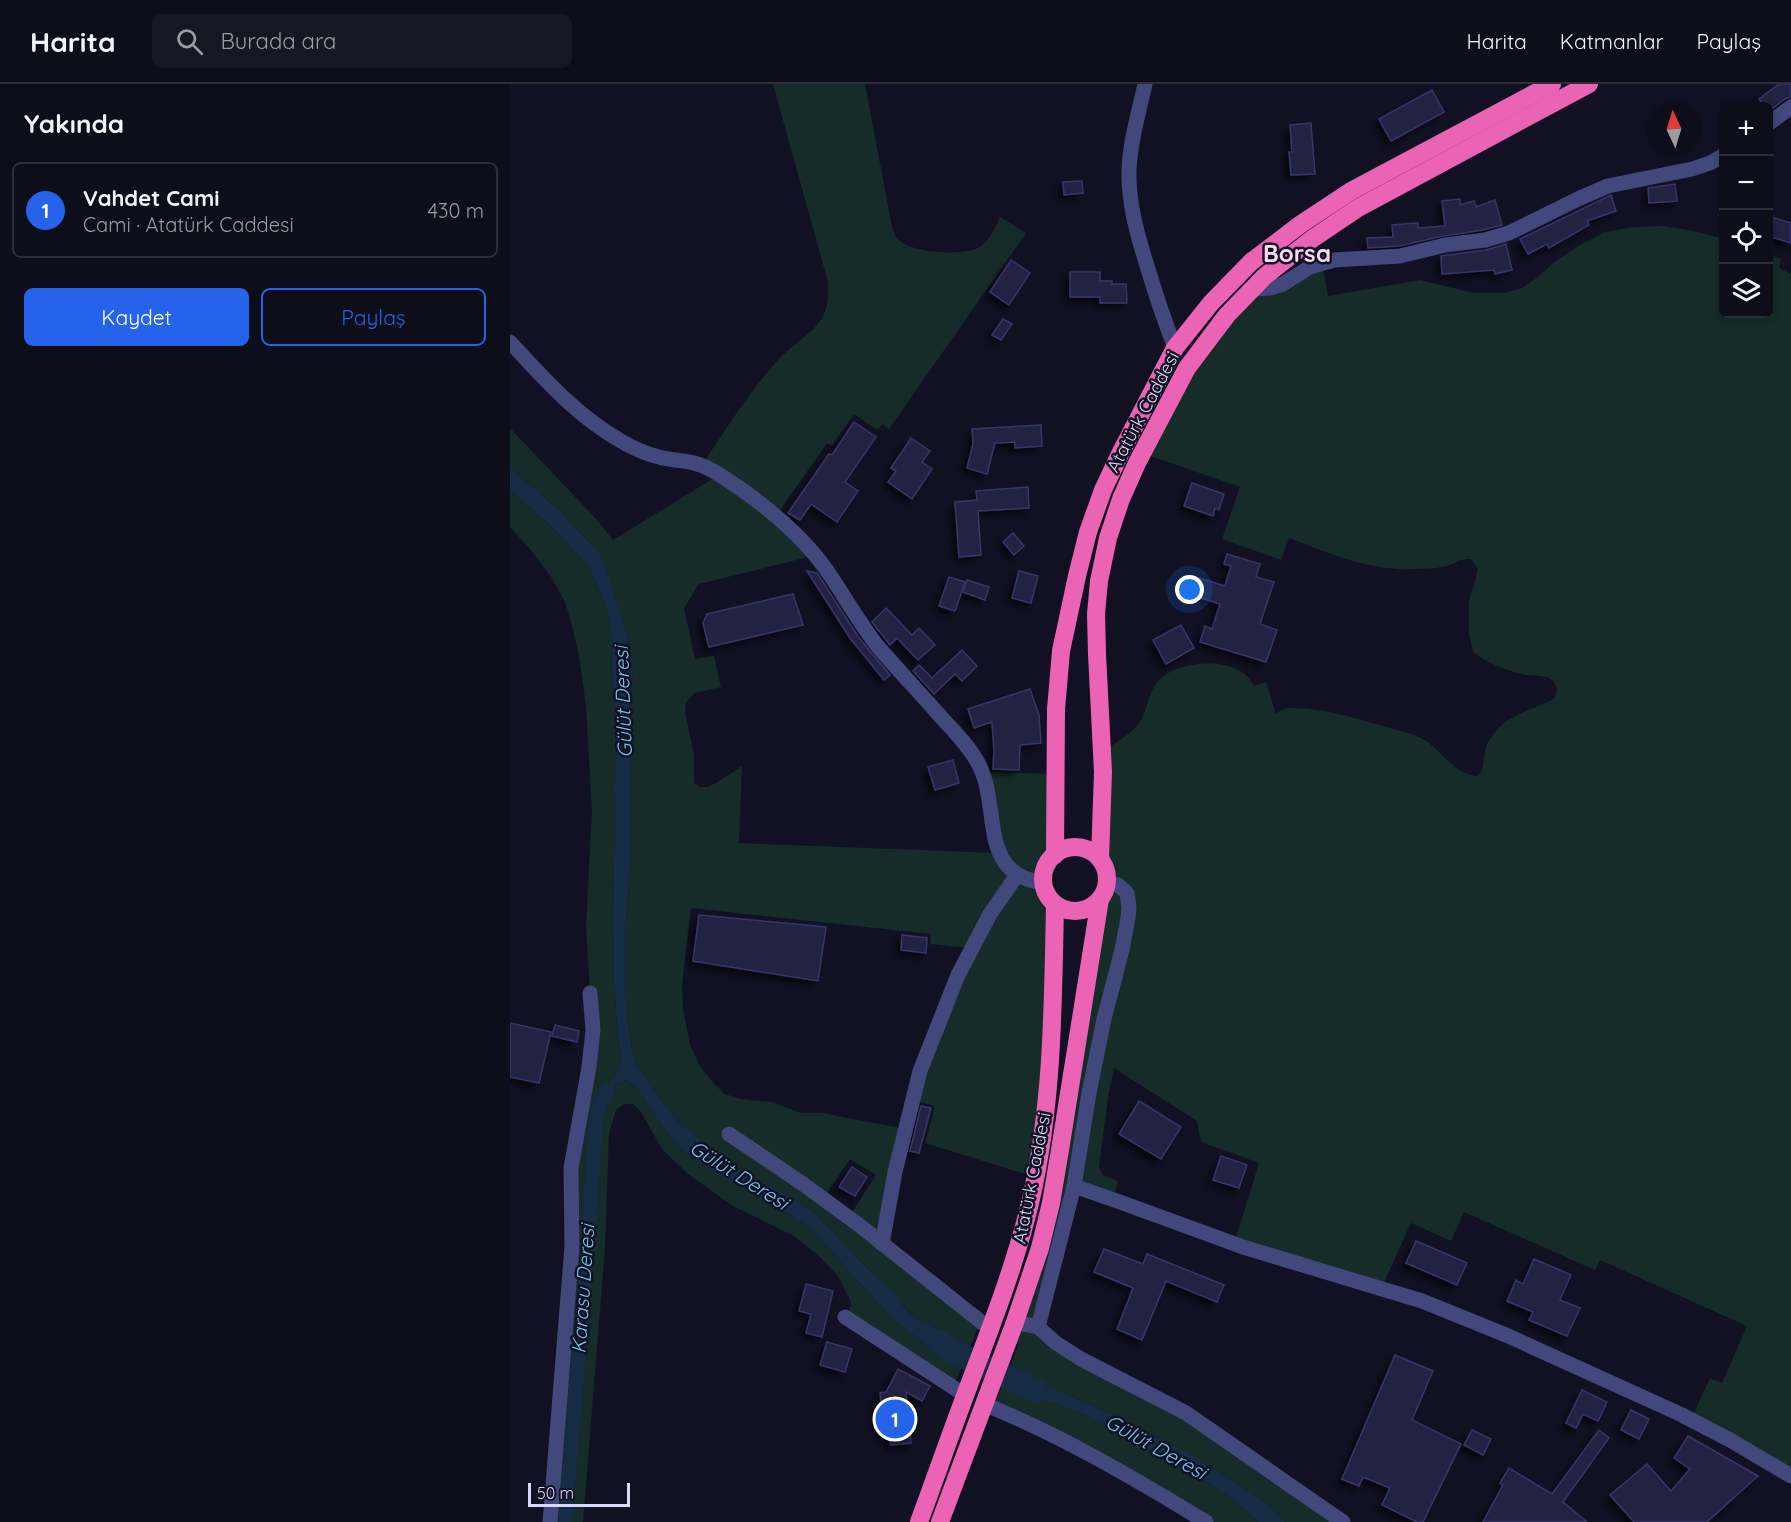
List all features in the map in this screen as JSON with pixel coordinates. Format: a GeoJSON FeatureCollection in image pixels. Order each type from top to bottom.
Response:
{"type":"FeatureCollection","features":[{"type":"Feature","properties":{"kind":"highway","name":"Atatürk Caddesi"},"geometry":{"type":"LineString","coordinates":[[1043,883],[1044,870],[1054,855],[1056,709],[1061,651],[1077,576],[1088,532],[1103,490],[1175,348],[1211,303],[1251,262],[1301,224],[1351,191],[1552,84]]}},
{"type":"Feature","properties":{"kind":"highway","name":"Atatürk Caddesi"},"geometry":{"type":"LineString","coordinates":[[940,1522],[1015,1322],[1040,1248],[1051,1203],[1106,872],[1100,859],[1103,751],[1096,614],[1099,581],[1108,538],[1121,499],[1137,463],[1187,368],[1227,315],[1265,276],[1312,239],[1358,208],[1589,84]]}},
{"type":"Feature","properties":{"kind":"highway"},"geometry":{"type":"LineString","coordinates":[[1054,855],[1065,849],[1078,848],[1090,851],[1100,859]]}},
{"type":"Feature","properties":{"kind":"highway"},"geometry":{"type":"LineString","coordinates":[[1043,883],[1047,894],[1055,904],[1066,910],[1087,909],[1103,891]]}},
{"type":"Feature","properties":{"kind":"highway","name":"Atatürk Caddesi"},"geometry":{"type":"LineString","coordinates":[[919,1522],[989,1332],[1020,1242],[1031,1197],[1049,1089],[1053,1039],[1055,904]]}},
{"type":"Feature","properties":{"kind":"street"},"geometry":{"type":"LineString","coordinates":[[1145,84],[1129,171],[1131,197],[1135,228],[1175,348]]}},
{"type":"Feature","properties":{"kind":"street"},"geometry":{"type":"LineString","coordinates":[[1773,120],[1791,107]]}},
{"type":"Feature","properties":{"kind":"street"},"geometry":{"type":"LineString","coordinates":[[1252,289],[1270,288],[1283,284],[1310,267],[1334,260],[1400,256],[1445,245],[1485,240],[1509,233],[1608,186],[1692,169],[1722,156]]}},
{"type":"Feature","properties":{"kind":"street"},"geometry":{"type":"LineString","coordinates":[[510,342],[553,388],[595,425],[640,451],[702,465],[720,474],[760,502],[816,555],[879,647],[947,723],[978,763],[988,794],[999,853],[1007,866],[1023,879],[1043,883]]}},
{"type":"Feature","properties":{"kind":"street"},"geometry":{"type":"LineString","coordinates":[[882,1244],[900,1151],[920,1071],[958,975],[990,914],[1017,875]]}},
{"type":"Feature","properties":{"kind":"street"},"geometry":{"type":"LineString","coordinates":[[1038,1327],[1074,1186],[1089,1093],[1128,918],[1127,893],[1118,885],[1103,891]]}},
{"type":"Feature","properties":{"kind":"street"},"geometry":{"type":"LineString","coordinates":[[550,1522],[572,1246],[571,1168],[590,1067],[593,1030],[590,993]]}},
{"type":"Feature","properties":{"kind":"street"},"geometry":{"type":"LineString","coordinates":[[729,1134],[803,1184],[882,1244],[989,1332]]}},
{"type":"Feature","properties":{"kind":"street"},"geometry":{"type":"LineString","coordinates":[[1074,1186],[1243,1247],[1422,1301],[1506,1335],[1686,1417],[1791,1476]]}},
{"type":"Feature","properties":{"kind":"street"},"geometry":{"type":"LineString","coordinates":[[845,1317],[968,1386]]}},
{"type":"Feature","properties":{"kind":"street"},"geometry":{"type":"LineString","coordinates":[[1015,1322],[1038,1327],[1056,1343],[1082,1359],[1186,1413],[1343,1522]]}},
{"type":"Feature","properties":{"kind":"street"},"geometry":{"type":"LineString","coordinates":[[987,1396],[1035,1426],[1086,1451],[1206,1522]]}},
{"type":"Feature","properties":{"kind":"green space"},"geometry":{"type":"Polygon","coordinates":[[[773,84],[865,84],[892,227],[896,237],[905,244],[937,252],[960,252],[978,248],[991,234],[1000,217],[1026,233],[889,429],[882,424],[877,430],[854,414],[832,446],[827,443],[776,516],[816,555],[699,584],[684,608],[695,659],[714,656],[721,687],[694,693],[686,703],[685,712],[694,755],[694,783],[700,787],[707,787],[742,766],[739,843],[998,853],[984,777],[993,772],[1054,774],[1050,859],[1044,874],[1044,885],[1051,900],[1035,1177],[925,1143],[935,1106],[912,1100],[971,948],[930,944],[931,934],[691,908],[682,985],[683,1008],[690,1045],[700,1066],[725,1094],[741,1099],[771,1102],[801,1113],[822,1113],[905,1129],[882,1244],[980,1322],[971,1345],[914,1317],[818,1216],[794,1199],[747,1175],[678,1122],[637,1066],[632,1050],[626,1008],[625,935],[630,871],[631,792],[629,704],[633,669],[626,631],[597,550],[561,512],[510,467],[510,428],[598,521],[613,540],[719,475],[702,465],[760,381],[787,351],[811,332],[820,320],[827,306],[828,282],[773,84]],[[850,1159],[823,1199],[849,1217],[876,1175],[850,1159]]]}},
{"type":"Feature","properties":{"kind":"green space"},"geometry":{"type":"Polygon","coordinates":[[[1663,226],[1719,238],[1719,318],[1773,318],[1773,256],[1781,259],[1779,268],[1791,274],[1791,1476],[1691,1419],[1710,1378],[1722,1383],[1747,1326],[1600,1260],[1595,1270],[1464,1212],[1451,1241],[1411,1223],[1381,1289],[1234,1244],[1259,1163],[1201,1142],[1197,1121],[1114,1068],[1099,1167],[1103,1175],[1118,1181],[1113,1199],[1074,1186],[1038,1327],[1186,1413],[1343,1522],[1286,1522],[1264,1501],[1188,1453],[1137,1426],[1022,1373],[1011,1364],[1019,1343],[1009,1338],[1040,1248],[1106,886],[1103,751],[1125,737],[1139,723],[1153,688],[1159,680],[1180,668],[1194,664],[1209,664],[1236,669],[1247,676],[1254,686],[1266,682],[1276,714],[1288,708],[1304,708],[1350,717],[1405,732],[1426,741],[1456,768],[1478,776],[1482,769],[1487,745],[1500,727],[1516,716],[1554,699],[1556,688],[1554,682],[1549,678],[1513,672],[1473,652],[1469,634],[1469,601],[1478,570],[1471,559],[1434,568],[1384,568],[1352,561],[1289,538],[1281,560],[1222,539],[1240,487],[1142,453],[1187,368],[1252,289],[1322,262],[1328,296],[1420,280],[1474,293],[1504,293],[1522,288],[1578,246],[1605,232],[1634,227],[1663,226]]]}},
{"type":"Feature","properties":{"kind":"green space"},"geometry":{"type":"Polygon","coordinates":[[[510,491],[549,524],[588,566],[606,606],[611,633],[616,730],[614,985],[621,1055],[620,1067],[605,1090],[601,1104],[616,1084],[626,1080],[635,1086],[664,1129],[684,1152],[715,1174],[773,1203],[811,1229],[892,1319],[936,1352],[962,1366],[953,1388],[845,1317],[851,1302],[838,1276],[817,1254],[792,1235],[733,1206],[688,1174],[662,1149],[641,1112],[633,1104],[624,1104],[616,1110],[609,1133],[605,1248],[583,1522],[550,1522],[590,993],[586,926],[592,811],[586,707],[580,661],[565,602],[552,578],[510,527],[510,491]]]}},
{"type":"Feature","properties":{"kind":"green space"},"geometry":{"type":"Polygon","coordinates":[[[1001,1389],[1071,1409],[1116,1430],[1211,1485],[1258,1522],[1206,1522],[993,1408],[1001,1389]]]}},
{"type":"Feature","properties":{"kind":"water"},"geometry":{"type":"Polygon","coordinates":[[[510,467],[561,512],[597,550],[604,563],[626,631],[633,669],[629,704],[631,792],[630,871],[625,935],[626,1008],[632,1050],[637,1066],[678,1122],[747,1175],[794,1199],[818,1216],[876,1277],[892,1289],[914,1317],[971,1345],[962,1366],[936,1352],[892,1319],[811,1229],[773,1203],[715,1174],[684,1152],[664,1129],[635,1086],[626,1080],[616,1084],[599,1106],[605,1090],[620,1067],[621,1055],[614,985],[616,730],[611,633],[606,606],[588,566],[549,524],[510,491],[510,467]]]}},
{"type":"Feature","properties":{"kind":"water"},"geometry":{"type":"Polygon","coordinates":[[[1011,1364],[1022,1373],[1137,1426],[1188,1453],[1264,1501],[1286,1522],[1258,1522],[1231,1499],[1201,1479],[1094,1419],[1048,1401],[1001,1389],[1011,1364]]]}},
{"type":"Feature","properties":{"kind":"building"},"geometry":{"type":"Polygon","coordinates":[[[1779,84],[1791,84],[1791,97],[1773,108],[1773,102],[1761,102],[1759,99],[1779,84]]]}},
{"type":"Feature","properties":{"kind":"building"},"geometry":{"type":"Polygon","coordinates":[[[1432,90],[1444,112],[1391,141],[1379,119],[1432,90]]]}},
{"type":"Feature","properties":{"kind":"building"},"geometry":{"type":"Polygon","coordinates":[[[1311,123],[1315,174],[1291,175],[1290,125],[1311,123]]]}},
{"type":"Feature","properties":{"kind":"building"},"geometry":{"type":"Polygon","coordinates":[[[1082,181],[1083,193],[1064,195],[1063,182],[1082,181]]]}},
{"type":"Feature","properties":{"kind":"building"},"geometry":{"type":"Polygon","coordinates":[[[1675,184],[1677,201],[1649,203],[1648,188],[1675,184]]]}},
{"type":"Feature","properties":{"kind":"building"},"geometry":{"type":"Polygon","coordinates":[[[1611,195],[1616,211],[1587,221],[1589,225],[1549,248],[1547,244],[1528,254],[1520,239],[1611,195]]]}},
{"type":"Feature","properties":{"kind":"building"},"geometry":{"type":"Polygon","coordinates":[[[1460,199],[1460,205],[1474,201],[1476,207],[1495,200],[1502,225],[1399,246],[1368,248],[1367,238],[1393,237],[1392,225],[1418,223],[1418,228],[1445,226],[1442,201],[1460,199]]]}},
{"type":"Feature","properties":{"kind":"building"},"geometry":{"type":"Polygon","coordinates":[[[1773,218],[1791,223],[1791,243],[1773,238],[1773,218]]]}},
{"type":"Feature","properties":{"kind":"building"},"geometry":{"type":"Polygon","coordinates":[[[1506,244],[1512,270],[1495,274],[1494,270],[1442,274],[1441,256],[1486,250],[1506,244]]]}},
{"type":"Feature","properties":{"kind":"building"},"geometry":{"type":"Polygon","coordinates":[[[1011,260],[1030,273],[1009,305],[990,292],[1011,260]]]}},
{"type":"Feature","properties":{"kind":"building"},"geometry":{"type":"Polygon","coordinates":[[[1070,272],[1100,272],[1100,281],[1126,284],[1127,303],[1100,303],[1100,297],[1070,297],[1070,272]]]}},
{"type":"Feature","properties":{"kind":"building"},"geometry":{"type":"Polygon","coordinates":[[[1003,319],[1012,324],[1001,340],[992,335],[1003,319]]]}},
{"type":"Feature","properties":{"kind":"building"},"geometry":{"type":"Polygon","coordinates":[[[854,422],[876,437],[845,482],[858,491],[837,522],[811,504],[800,520],[788,513],[829,454],[832,455],[854,422]]]}},
{"type":"Feature","properties":{"kind":"building"},"geometry":{"type":"Polygon","coordinates":[[[1041,425],[1042,446],[1015,448],[1015,442],[995,443],[987,474],[967,468],[973,444],[972,429],[1041,425]]]}},
{"type":"Feature","properties":{"kind":"building"},"geometry":{"type":"Polygon","coordinates":[[[911,438],[930,451],[922,462],[932,469],[912,499],[888,482],[896,471],[891,468],[911,438]]]}},
{"type":"Feature","properties":{"kind":"building"},"geometry":{"type":"Polygon","coordinates":[[[1192,483],[1224,494],[1219,510],[1215,508],[1213,516],[1184,506],[1192,483]]]}},
{"type":"Feature","properties":{"kind":"building"},"geometry":{"type":"Polygon","coordinates":[[[1028,487],[1029,508],[978,511],[981,555],[959,557],[955,502],[977,500],[976,491],[1028,487]]]}},
{"type":"Feature","properties":{"kind":"building"},"geometry":{"type":"Polygon","coordinates":[[[1013,533],[1024,546],[1014,555],[1003,542],[1013,533]]]}},
{"type":"Feature","properties":{"kind":"building"},"geometry":{"type":"Polygon","coordinates":[[[1227,554],[1260,564],[1256,577],[1274,582],[1260,624],[1277,630],[1266,662],[1200,642],[1205,626],[1212,629],[1220,604],[1190,594],[1195,577],[1225,586],[1231,566],[1224,564],[1227,554]]]}},
{"type":"Feature","properties":{"kind":"building"},"geometry":{"type":"Polygon","coordinates":[[[807,571],[817,573],[859,638],[890,675],[884,680],[850,638],[807,571]]]}},
{"type":"Feature","properties":{"kind":"building"},"geometry":{"type":"Polygon","coordinates":[[[1019,571],[1038,576],[1031,603],[1012,598],[1019,571]]]}},
{"type":"Feature","properties":{"kind":"building"},"geometry":{"type":"Polygon","coordinates":[[[949,577],[965,582],[955,611],[939,606],[949,577]]]}},
{"type":"Feature","properties":{"kind":"building"},"geometry":{"type":"Polygon","coordinates":[[[967,580],[989,587],[985,600],[963,592],[967,580]]]}},
{"type":"Feature","properties":{"kind":"building"},"geometry":{"type":"Polygon","coordinates":[[[793,594],[803,625],[709,647],[703,623],[707,614],[793,594]]]}},
{"type":"Feature","properties":{"kind":"building"},"geometry":{"type":"Polygon","coordinates":[[[886,608],[912,635],[919,628],[935,645],[918,660],[897,638],[890,645],[872,622],[886,608]]]}},
{"type":"Feature","properties":{"kind":"building"},"geometry":{"type":"Polygon","coordinates":[[[1181,625],[1194,648],[1166,664],[1153,640],[1181,625]]]}},
{"type":"Feature","properties":{"kind":"building"},"geometry":{"type":"Polygon","coordinates":[[[962,650],[977,666],[962,681],[955,674],[934,694],[913,671],[919,665],[932,678],[962,650]]]}},
{"type":"Feature","properties":{"kind":"building"},"geometry":{"type":"Polygon","coordinates":[[[1030,689],[1039,715],[1041,743],[1020,745],[1019,770],[993,769],[992,722],[974,728],[968,709],[1030,689]]]}},
{"type":"Feature","properties":{"kind":"building"},"geometry":{"type":"Polygon","coordinates":[[[953,760],[959,783],[935,790],[928,767],[953,760]]]}},
{"type":"Feature","properties":{"kind":"building"},"geometry":{"type":"Polygon","coordinates":[[[699,915],[826,927],[818,981],[693,961],[699,915]]]}},
{"type":"Feature","properties":{"kind":"building"},"geometry":{"type":"Polygon","coordinates":[[[902,935],[927,938],[926,953],[901,950],[902,935]]]}},
{"type":"Feature","properties":{"kind":"building"},"geometry":{"type":"Polygon","coordinates":[[[510,1023],[551,1032],[539,1083],[510,1077],[510,1023]]]}},
{"type":"Feature","properties":{"kind":"building"},"geometry":{"type":"Polygon","coordinates":[[[555,1025],[579,1031],[577,1042],[552,1036],[555,1025]]]}},
{"type":"Feature","properties":{"kind":"building"},"geometry":{"type":"Polygon","coordinates":[[[1139,1101],[1181,1127],[1161,1159],[1119,1134],[1139,1101]]]}},
{"type":"Feature","properties":{"kind":"building"},"geometry":{"type":"Polygon","coordinates":[[[921,1106],[931,1108],[919,1153],[910,1151],[921,1106]]]}},
{"type":"Feature","properties":{"kind":"building"},"geometry":{"type":"Polygon","coordinates":[[[1221,1156],[1247,1165],[1239,1188],[1213,1180],[1221,1156]]]}},
{"type":"Feature","properties":{"kind":"building"},"geometry":{"type":"Polygon","coordinates":[[[852,1167],[867,1177],[855,1196],[839,1187],[852,1167]]]}},
{"type":"Feature","properties":{"kind":"building"},"geometry":{"type":"Polygon","coordinates":[[[1416,1241],[1467,1263],[1457,1285],[1406,1263],[1416,1241]]]}},
{"type":"Feature","properties":{"kind":"building"},"geometry":{"type":"Polygon","coordinates":[[[1104,1249],[1143,1264],[1147,1254],[1224,1285],[1217,1302],[1166,1281],[1142,1340],[1117,1329],[1133,1288],[1094,1272],[1104,1249]]]}},
{"type":"Feature","properties":{"kind":"building"},"geometry":{"type":"Polygon","coordinates":[[[1534,1259],[1571,1275],[1560,1300],[1580,1308],[1567,1336],[1529,1320],[1533,1312],[1507,1301],[1516,1280],[1523,1284],[1534,1259]]]}},
{"type":"Feature","properties":{"kind":"building"},"geometry":{"type":"Polygon","coordinates":[[[806,1284],[833,1291],[822,1337],[806,1333],[811,1314],[799,1311],[806,1284]]]}},
{"type":"Feature","properties":{"kind":"building"},"geometry":{"type":"Polygon","coordinates":[[[827,1342],[852,1349],[845,1372],[820,1365],[827,1342]]]}},
{"type":"Feature","properties":{"kind":"building"},"geometry":{"type":"Polygon","coordinates":[[[1395,1355],[1433,1371],[1412,1420],[1461,1444],[1423,1522],[1417,1522],[1382,1505],[1390,1488],[1363,1477],[1359,1486],[1342,1479],[1395,1355]]]}},
{"type":"Feature","properties":{"kind":"building"},"geometry":{"type":"Polygon","coordinates":[[[898,1369],[930,1386],[922,1401],[906,1392],[911,1443],[891,1445],[883,1428],[880,1393],[886,1392],[898,1369]]]}},
{"type":"Feature","properties":{"kind":"building"},"geometry":{"type":"Polygon","coordinates":[[[1582,1390],[1607,1402],[1598,1421],[1583,1414],[1576,1428],[1566,1423],[1582,1390]]]}},
{"type":"Feature","properties":{"kind":"building"},"geometry":{"type":"Polygon","coordinates":[[[1631,1410],[1649,1419],[1639,1439],[1621,1430],[1631,1410]]]}},
{"type":"Feature","properties":{"kind":"building"},"geometry":{"type":"Polygon","coordinates":[[[1472,1430],[1491,1439],[1483,1455],[1464,1445],[1472,1430]]]}},
{"type":"Feature","properties":{"kind":"building"},"geometry":{"type":"Polygon","coordinates":[[[1599,1430],[1609,1438],[1563,1502],[1587,1522],[1483,1522],[1503,1485],[1500,1483],[1509,1468],[1552,1494],[1599,1430]]]}},
{"type":"Feature","properties":{"kind":"building"},"geometry":{"type":"Polygon","coordinates":[[[1688,1436],[1758,1476],[1707,1522],[1634,1522],[1610,1495],[1647,1464],[1671,1491],[1690,1469],[1674,1458],[1688,1436]]]}},
{"type":"Feature","properties":{"kind":"waterway","name":"Karasu Deresi"},"geometry":{"type":"LineString","coordinates":[[565,1522],[595,1130],[599,1106],[608,1090]]}},
{"type":"Feature","properties":{"kind":"waterway","name":"Gülüt Deresi"},"geometry":{"type":"LineString","coordinates":[[939,1342],[954,1352],[1036,1391]]}},
{"type":"Feature","properties":{"kind":"place","name":"Vahdet Cami"},"geometry":{"type":"Point","coordinates":[895,1419]}},
{"type":"Feature","properties":{"kind":"district","name":"Borsa"},"geometry":{"type":"Point","coordinates":[1297,254]}}]}
